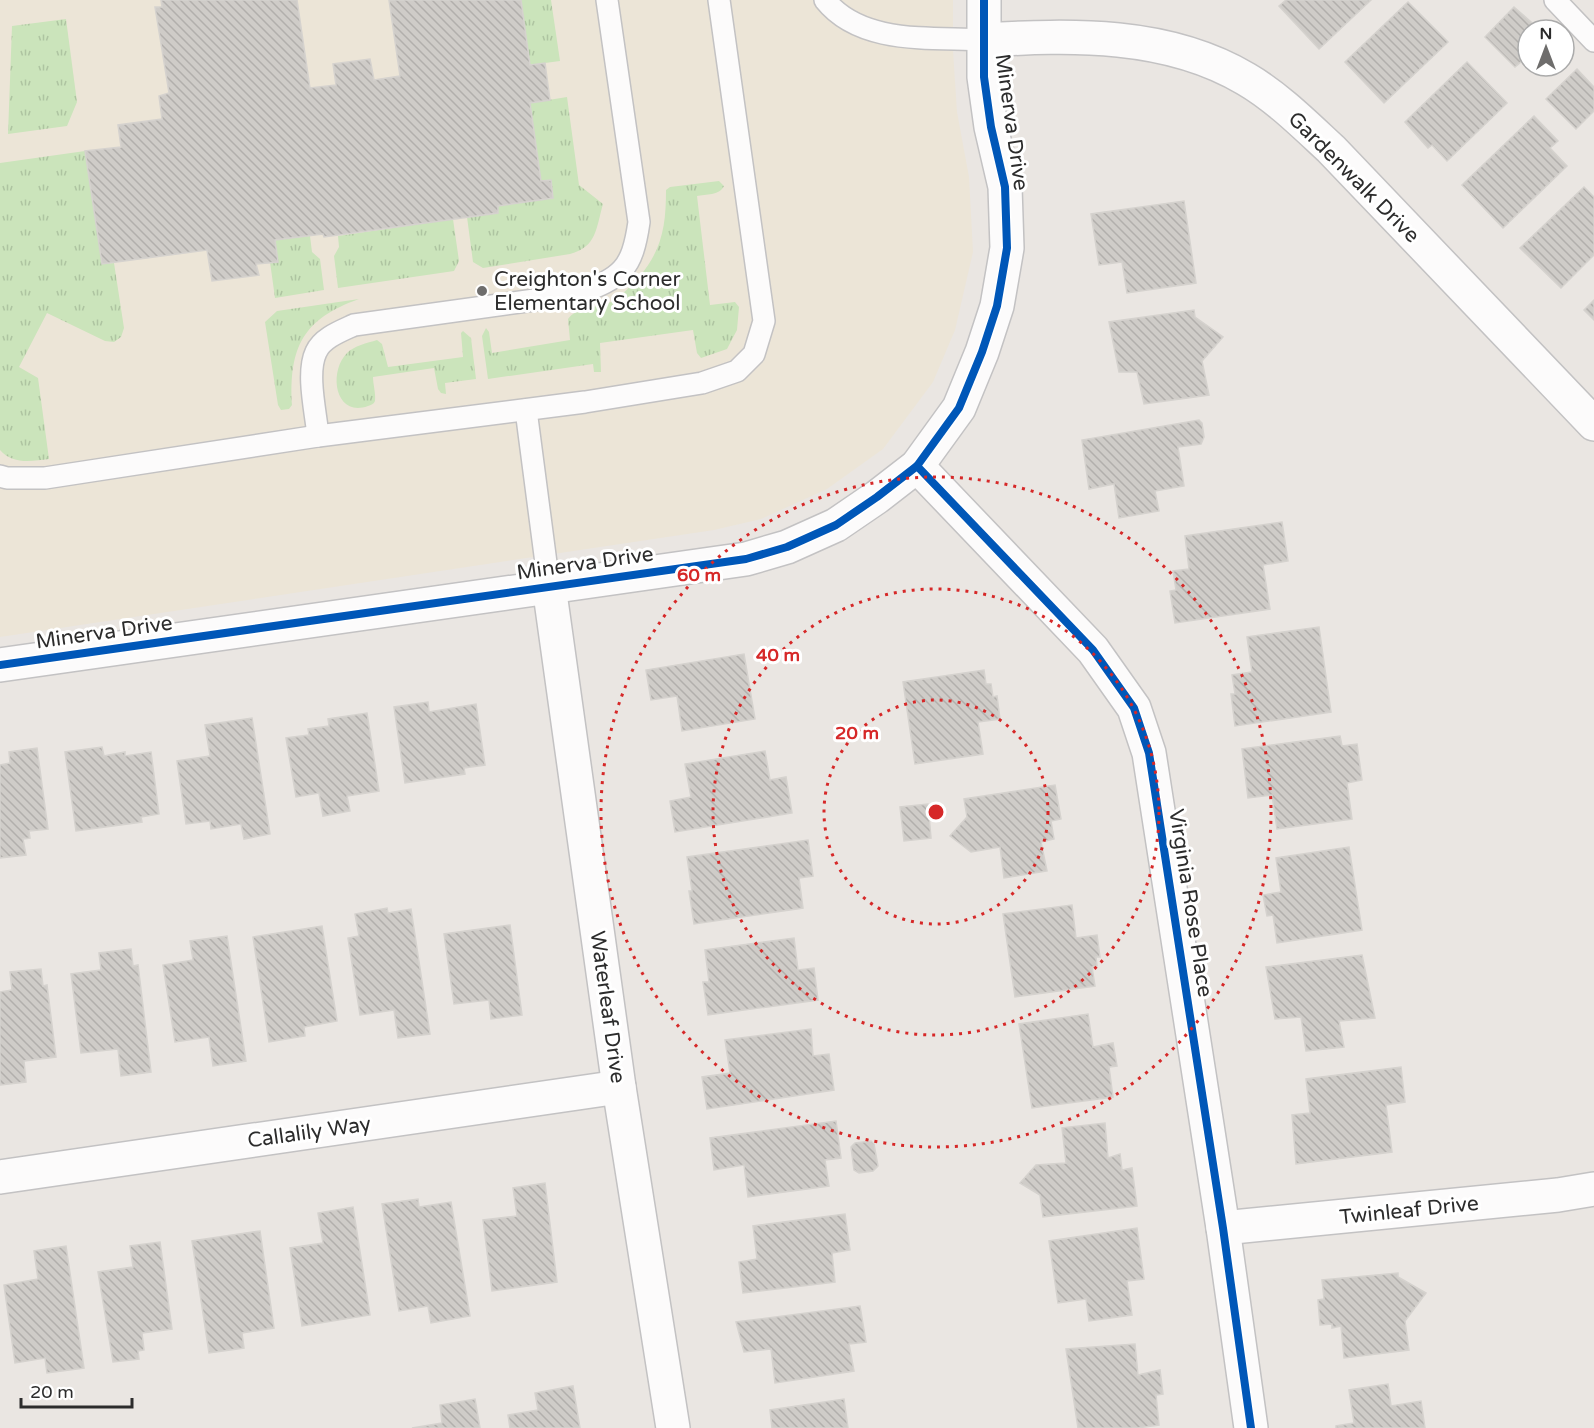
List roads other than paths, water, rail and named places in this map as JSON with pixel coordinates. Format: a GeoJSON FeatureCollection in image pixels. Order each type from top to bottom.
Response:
{"type":"FeatureCollection","features":[{"type":"Feature","properties":{"kind":"street","name":"Minerva Drive"},"geometry":{"type":"LineString","coordinates":[[0,666],[746,559],[788,547],[836,525],[917,466],[958,408],[982,352],[997,306],[1007,248],[1005,187],[991,127],[984,77],[984,0]]}},
{"type":"Feature","properties":{"kind":"street","name":"Gardenwalk Drive"},"geometry":{"type":"LineString","coordinates":[[983,40],[1055,36],[1120,39],[1189,52],[1246,79],[1294,115],[1331,149],[1594,424]]}},
{"type":"Feature","properties":{"kind":"street","name":"Virginia Rose Place"},"geometry":{"type":"LineString","coordinates":[[917,466],[1093,650],[1134,708],[1149,753],[1223,1228],[1251,1428]]}},
{"type":"Feature","properties":{"kind":"street","name":"Waterleaf Drive"},"geometry":{"type":"LineString","coordinates":[[549,586],[619,1087],[674,1428]]}},
{"type":"Feature","properties":{"kind":"street","name":"Callalily Way"},"geometry":{"type":"LineString","coordinates":[[0,1177],[619,1087]]}},
{"type":"Feature","properties":{"kind":"street","name":"Twinleaf Drive"},"geometry":{"type":"LineString","coordinates":[[1223,1228],[1558,1195],[1594,1189]]}},
{"type":"Feature","properties":{"kind":"lane"},"geometry":{"type":"LineString","coordinates":[[318,436],[312,372],[316,351],[331,336],[354,325],[578,294],[607,283],[626,268],[635,248],[639,222],[607,0]]}},
{"type":"Feature","properties":{"kind":"lane"},"geometry":{"type":"LineString","coordinates":[[0,476],[45,478],[318,436],[526,410],[702,383],[737,370],[754,354],[764,321],[719,0]]}},
{"type":"Feature","properties":{"kind":"lane"},"geometry":{"type":"LineString","coordinates":[[825,0],[854,25],[886,34],[983,40]]}},
{"type":"Feature","properties":{"kind":"lane"},"geometry":{"type":"LineString","coordinates":[[1555,0],[1594,41]]}},
{"type":"Feature","properties":{"kind":"lane"},"geometry":{"type":"LineString","coordinates":[[526,410],[549,586]]}},
{"type":"Feature","properties":{"kind":"place","name":"Creighton's Corner Elementary School"},"geometry":{"type":"Point","coordinates":[482,291]}}]}
